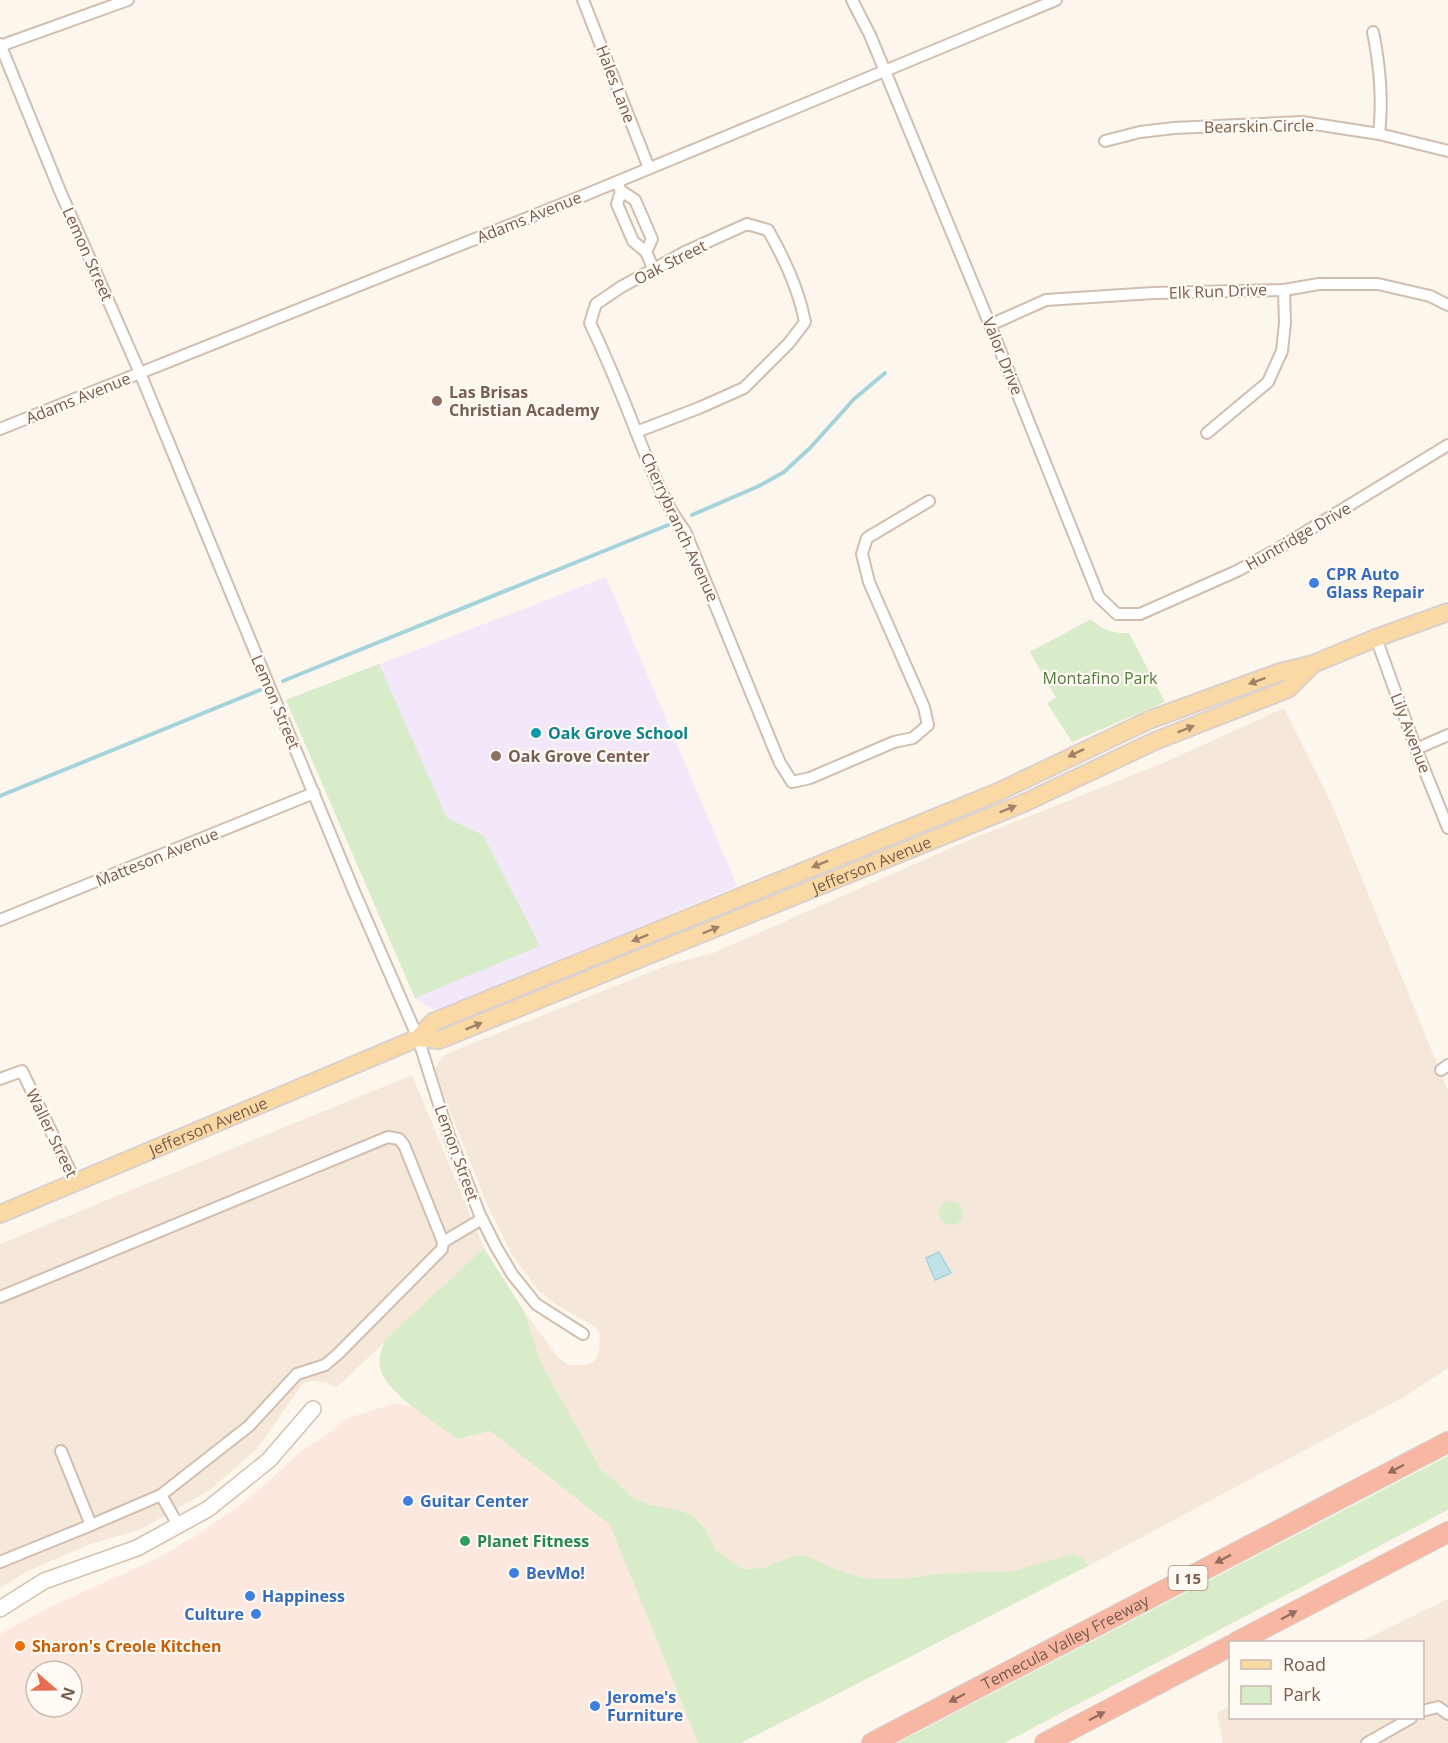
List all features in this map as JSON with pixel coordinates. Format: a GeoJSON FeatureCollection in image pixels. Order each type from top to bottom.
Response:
{"type":"FeatureCollection","features":[{"type":"Feature","properties":{"kind":"highway","name":"Temecula Valley Freeway"},"geometry":{"type":"LineString","coordinates":[[872,1743],[1448,1442]]}},
{"type":"Feature","properties":{"kind":"highway"},"geometry":{"type":"LineString","coordinates":[[1239,1641],[1448,1532]]}},
{"type":"Feature","properties":{"kind":"highway"},"geometry":{"type":"LineString","coordinates":[[1046,1743],[1229,1647]]}},
{"type":"Feature","properties":{"kind":"main road","name":"Jefferson Avenue"},"geometry":{"type":"LineString","coordinates":[[0,1214],[418,1038],[433,1022],[998,792],[1149,720],[1280,672],[1313,664],[1448,612]]}},
{"type":"Feature","properties":{"kind":"main road","name":"Jefferson Avenue"},"geometry":{"type":"LineString","coordinates":[[418,1038],[439,1040],[1024,803],[1155,741],[1288,689],[1313,664]]}},
{"type":"Feature","properties":{"kind":"main road"},"geometry":{"type":"LineString","coordinates":[[835,880],[847,864],[968,814],[998,792]]}},
{"type":"Feature","properties":{"kind":"street"},"geometry":{"type":"LineString","coordinates":[[0,45],[128,0]]}},
{"type":"Feature","properties":{"kind":"street","name":"Hales Lane"},"geometry":{"type":"LineString","coordinates":[[583,0],[649,168]]}},
{"type":"Feature","properties":{"kind":"street","name":"Valor Drive"},"geometry":{"type":"LineString","coordinates":[[852,0],[870,35],[990,325],[1099,597],[1117,614],[1140,614]]}},
{"type":"Feature","properties":{"kind":"street","name":"Adams Avenue"},"geometry":{"type":"LineString","coordinates":[[0,429],[619,186],[649,168],[1056,0]]}},
{"type":"Feature","properties":{"kind":"street"},"geometry":{"type":"LineString","coordinates":[[1373,32],[1380,66],[1379,134]]}},
{"type":"Feature","properties":{"kind":"street","name":"Lemon Street"},"geometry":{"type":"LineString","coordinates":[[0,45],[418,1038],[448,1133],[482,1220],[512,1274],[536,1304],[583,1334]]}},
{"type":"Feature","properties":{"kind":"street","name":"Bearskin Circle"},"geometry":{"type":"LineString","coordinates":[[1106,141],[1140,132],[1174,128],[1302,122],[1379,134],[1448,152]]}},
{"type":"Feature","properties":{"kind":"street"},"geometry":{"type":"LineString","coordinates":[[619,186],[636,200],[652,239],[646,252]]}},
{"type":"Feature","properties":{"kind":"street"},"geometry":{"type":"LineString","coordinates":[[619,186],[617,204],[633,241],[646,252],[654,270]]}},
{"type":"Feature","properties":{"kind":"street"},"geometry":{"type":"LineString","coordinates":[[627,228],[644,220]]}},
{"type":"Feature","properties":{"kind":"street","name":"Oak Street"},"geometry":{"type":"LineString","coordinates":[[596,304],[621,287],[685,252],[747,224],[768,230],[794,285],[802,308],[805,322],[789,343],[744,388],[636,432]]}},
{"type":"Feature","properties":{"kind":"street","name":"Elk Run Drive"},"geometry":{"type":"LineString","coordinates":[[990,325],[1046,300],[1153,293],[1284,290],[1319,284],[1378,284],[1430,296],[1448,305]]}},
{"type":"Feature","properties":{"kind":"street"},"geometry":{"type":"LineString","coordinates":[[1206,433],[1268,382],[1282,351],[1286,322],[1284,290]]}},
{"type":"Feature","properties":{"kind":"street","name":"Cherrybranch Avenue"},"geometry":{"type":"LineString","coordinates":[[596,304],[590,323],[604,351],[672,515],[685,531],[780,763],[792,782],[810,778],[894,742],[913,738],[928,725],[924,707],[869,582],[862,554],[867,538],[929,501]]}},
{"type":"Feature","properties":{"kind":"street","name":"Huntridge Drive"},"geometry":{"type":"LineString","coordinates":[[1140,614],[1237,571],[1276,550],[1448,445]]}},
{"type":"Feature","properties":{"kind":"street","name":"Lily Avenue"},"geometry":{"type":"LineString","coordinates":[[1376,638],[1416,749],[1448,828]]}},
{"type":"Feature","properties":{"kind":"street"},"geometry":{"type":"LineString","coordinates":[[1416,749],[1448,735]]}},
{"type":"Feature","properties":{"kind":"street","name":"Matteson Avenue"},"geometry":{"type":"LineString","coordinates":[[0,920],[314,793]]}},
{"type":"Feature","properties":{"kind":"street","name":"Waller Street"},"geometry":{"type":"LineString","coordinates":[[0,1078],[22,1071],[76,1183]]}},
{"type":"Feature","properties":{"kind":"street"},"geometry":{"type":"LineString","coordinates":[[0,1297],[388,1137],[399,1139],[404,1145],[443,1242],[442,1249],[338,1354],[325,1365],[297,1374],[249,1426],[161,1495],[0,1562]]}},
{"type":"Feature","properties":{"kind":"street"},"geometry":{"type":"LineString","coordinates":[[443,1242],[482,1220]]}},
{"type":"Feature","properties":{"kind":"street"},"geometry":{"type":"LineString","coordinates":[[0,1609],[44,1581],[137,1548],[208,1509],[269,1460],[313,1409]]}},
{"type":"Feature","properties":{"kind":"street"},"geometry":{"type":"LineString","coordinates":[[61,1451],[91,1525]]}},
{"type":"Feature","properties":{"kind":"street"},"geometry":{"type":"LineString","coordinates":[[161,1495],[178,1525]]}},
{"type":"Feature","properties":{"kind":"street"},"geometry":{"type":"LineString","coordinates":[[1424,1710],[1438,1707],[1448,1714]]}},
{"type":"Feature","properties":{"kind":"street"},"geometry":{"type":"LineString","coordinates":[[1368,1743],[1409,1719]]}},
{"type":"Feature","properties":{"kind":"shaded area","name":"Oak Grove Center"},"geometry":{"type":"Polygon","coordinates":[[[606,577],[737,886],[437,1012],[415,998],[286,700],[606,577]]]}},
{"type":"Feature","properties":{"kind":"shaded area"},"geometry":{"type":"Polygon","coordinates":[[[1284,708],[1333,807],[1448,1091],[1448,1368],[1404,1397],[1088,1566],[1082,1557],[1073,1554],[1013,1571],[868,1579],[845,1573],[807,1556],[793,1556],[763,1568],[742,1569],[716,1550],[705,1528],[679,1510],[650,1505],[632,1497],[601,1470],[541,1363],[525,1313],[558,1357],[568,1365],[588,1365],[594,1361],[599,1352],[600,1334],[596,1327],[555,1304],[537,1289],[513,1256],[487,1204],[436,1076],[436,1068],[440,1060],[446,1054],[670,964],[711,954],[969,840],[1161,764],[1284,708]]]}},
{"type":"Feature","properties":{"kind":"shaded area"},"geometry":{"type":"Polygon","coordinates":[[[412,1075],[484,1248],[336,1388],[325,1382],[303,1383],[257,1449],[210,1490],[139,1530],[90,1544],[28,1571],[0,1588],[0,1244],[412,1075]]]}},
{"type":"Feature","properties":{"kind":"shaded area"},"geometry":{"type":"Polygon","coordinates":[[[395,1403],[414,1407],[458,1439],[490,1431],[610,1525],[698,1743],[0,1743],[0,1634],[52,1606],[156,1559],[194,1537],[239,1506],[300,1452],[332,1431],[343,1420],[395,1403]]]}},
{"type":"Feature","properties":{"kind":"shaded area"},"geometry":{"type":"Polygon","coordinates":[[[1448,1599],[1448,1743],[1223,1743],[1217,1713],[1229,1707],[1229,1719],[1424,1719],[1424,1641],[1362,1641],[1448,1599]]]}},
{"type":"Feature","properties":{"kind":"green space","name":"Montafino Park"},"geometry":{"type":"Polygon","coordinates":[[[1091,619],[1108,630],[1129,633],[1165,702],[1072,742],[1047,703],[1056,698],[1030,652],[1091,619]]]}},
{"type":"Feature","properties":{"kind":"green space"},"geometry":{"type":"Polygon","coordinates":[[[379,664],[447,818],[483,835],[540,946],[415,998],[286,700],[379,664]]]}},
{"type":"Feature","properties":{"kind":"green space"},"geometry":{"type":"Polygon","coordinates":[[[951,1201],[959,1205],[963,1213],[959,1221],[951,1225],[943,1221],[939,1213],[943,1205],[951,1201]]]}},
{"type":"Feature","properties":{"kind":"green space"},"geometry":{"type":"Polygon","coordinates":[[[484,1248],[525,1313],[541,1363],[601,1470],[632,1497],[650,1505],[679,1510],[692,1516],[705,1528],[716,1550],[742,1569],[763,1568],[793,1556],[807,1556],[845,1573],[868,1579],[1013,1571],[1073,1554],[1082,1557],[1088,1566],[741,1743],[698,1743],[610,1525],[490,1431],[458,1439],[401,1397],[383,1376],[380,1360],[385,1340],[484,1248]]]}},
{"type":"Feature","properties":{"kind":"green space"},"geometry":{"type":"Polygon","coordinates":[[[1448,1456],[1448,1510],[1004,1743],[897,1743],[1448,1456]]]}},
{"type":"Feature","properties":{"kind":"water"},"geometry":{"type":"Polygon","coordinates":[[[939,1252],[951,1273],[935,1280],[926,1258],[939,1252]]]}},
{"type":"Feature","properties":{"kind":"waterway"},"geometry":{"type":"LineString","coordinates":[[692,515],[759,486],[784,472],[810,448],[854,399],[885,373]]}},
{"type":"Feature","properties":{"kind":"waterway"},"geometry":{"type":"LineString","coordinates":[[283,681],[668,525]]}},
{"type":"Feature","properties":{"kind":"waterway"},"geometry":{"type":"LineString","coordinates":[[0,796],[260,690]]}},
{"type":"Feature","properties":{"kind":"place","name":"Las Brisas Christian Academy"},"geometry":{"type":"Point","coordinates":[437,401]}},
{"type":"Feature","properties":{"kind":"place","name":"CPR Auto Glass Repair"},"geometry":{"type":"Point","coordinates":[1314,583]}},
{"type":"Feature","properties":{"kind":"place","name":"Oak Grove School"},"geometry":{"type":"Point","coordinates":[536,733]}},
{"type":"Feature","properties":{"kind":"place","name":"Oak Grove Center"},"geometry":{"type":"Point","coordinates":[496,756]}},
{"type":"Feature","properties":{"kind":"place","name":"Guitar Center"},"geometry":{"type":"Point","coordinates":[408,1501]}},
{"type":"Feature","properties":{"kind":"place","name":"Planet Fitness"},"geometry":{"type":"Point","coordinates":[465,1541]}},
{"type":"Feature","properties":{"kind":"place","name":"BevMo!"},"geometry":{"type":"Point","coordinates":[514,1573]}},
{"type":"Feature","properties":{"kind":"place","name":"Happiness"},"geometry":{"type":"Point","coordinates":[250,1596]}},
{"type":"Feature","properties":{"kind":"place","name":"Culture"},"geometry":{"type":"Point","coordinates":[256,1614]}},
{"type":"Feature","properties":{"kind":"place","name":"Sharon's Creole Kitchen"},"geometry":{"type":"Point","coordinates":[20,1646]}},
{"type":"Feature","properties":{"kind":"place","name":"Jerome's Furniture"},"geometry":{"type":"Point","coordinates":[595,1706]}}]}
